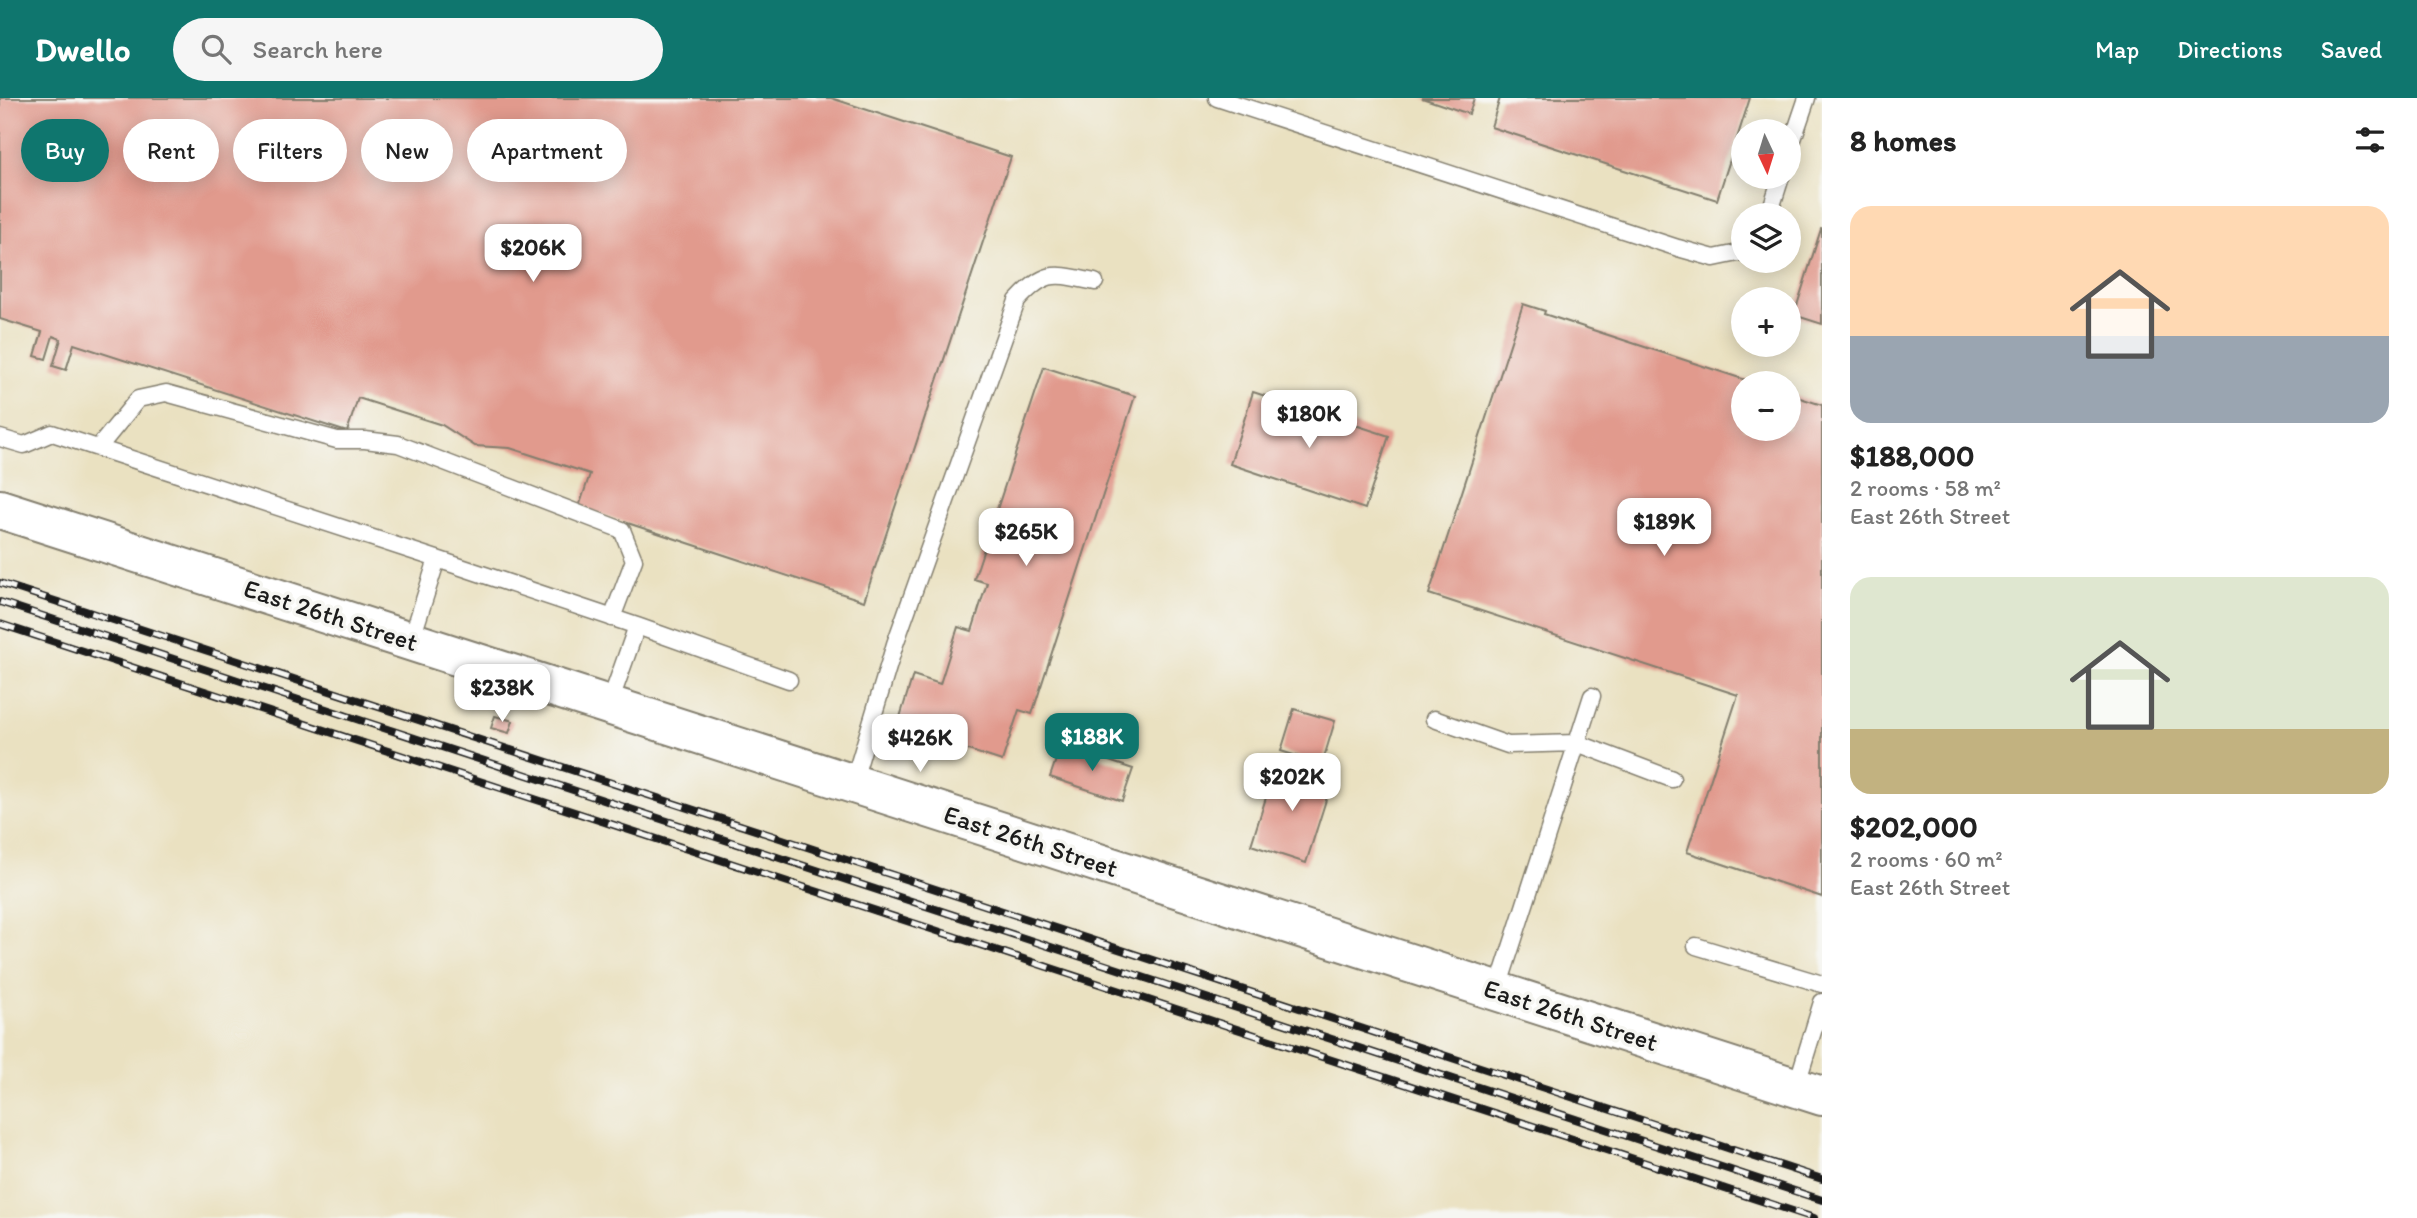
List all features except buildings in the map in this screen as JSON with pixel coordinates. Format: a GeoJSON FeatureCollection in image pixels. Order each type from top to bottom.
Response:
{"type":"FeatureCollection","features":[{"type":"Feature","properties":{"kind":"street","name":"East 26th Street"},"geometry":{"type":"LineString","coordinates":[[0,509],[1809,1091]]}},
{"type":"Feature","properties":{"kind":"lane"},"geometry":{"type":"LineString","coordinates":[[1217,98],[1678,248],[1714,258],[1731,254]]}},
{"type":"Feature","properties":{"kind":"lane"},"geometry":{"type":"LineString","coordinates":[[1800,119],[1807,98]]}},
{"type":"Feature","properties":{"kind":"lane"},"geometry":{"type":"LineString","coordinates":[[853,783],[895,644],[1017,301],[1033,283],[1052,273],[1095,282]]}},
{"type":"Feature","properties":{"kind":"lane"},"geometry":{"type":"LineString","coordinates":[[98,448],[138,399],[166,393],[337,440],[398,444],[622,530],[634,560],[612,618]]}},
{"type":"Feature","properties":{"kind":"lane"},"geometry":{"type":"LineString","coordinates":[[0,438],[24,445],[52,433],[637,626],[789,680]]}},
{"type":"Feature","properties":{"kind":"lane"},"geometry":{"type":"LineString","coordinates":[[411,641],[437,559]]}},
{"type":"Feature","properties":{"kind":"lane"},"geometry":{"type":"LineString","coordinates":[[609,705],[637,626]]}},
{"type":"Feature","properties":{"kind":"lane"},"geometry":{"type":"LineString","coordinates":[[1497,991],[1592,696]]}},
{"type":"Feature","properties":{"kind":"lane"},"geometry":{"type":"LineString","coordinates":[[1434,719],[1508,745],[1577,743],[1672,779]]}},
{"type":"Feature","properties":{"kind":"lane"},"geometry":{"type":"LineString","coordinates":[[1696,946],[1822,984]]}},
{"type":"Feature","properties":{"kind":"lane"},"geometry":{"type":"LineString","coordinates":[[1809,1091],[1822,1002]]}},
{"type":"Feature","properties":{"kind":"railway"},"geometry":{"type":"LineString","coordinates":[[0,583],[1822,1179]]}},
{"type":"Feature","properties":{"kind":"railway"},"geometry":{"type":"LineString","coordinates":[[0,602],[1822,1200]]}},
{"type":"Feature","properties":{"kind":"railway"},"geometry":{"type":"LineString","coordinates":[[0,624],[1814,1218]]}}]}
